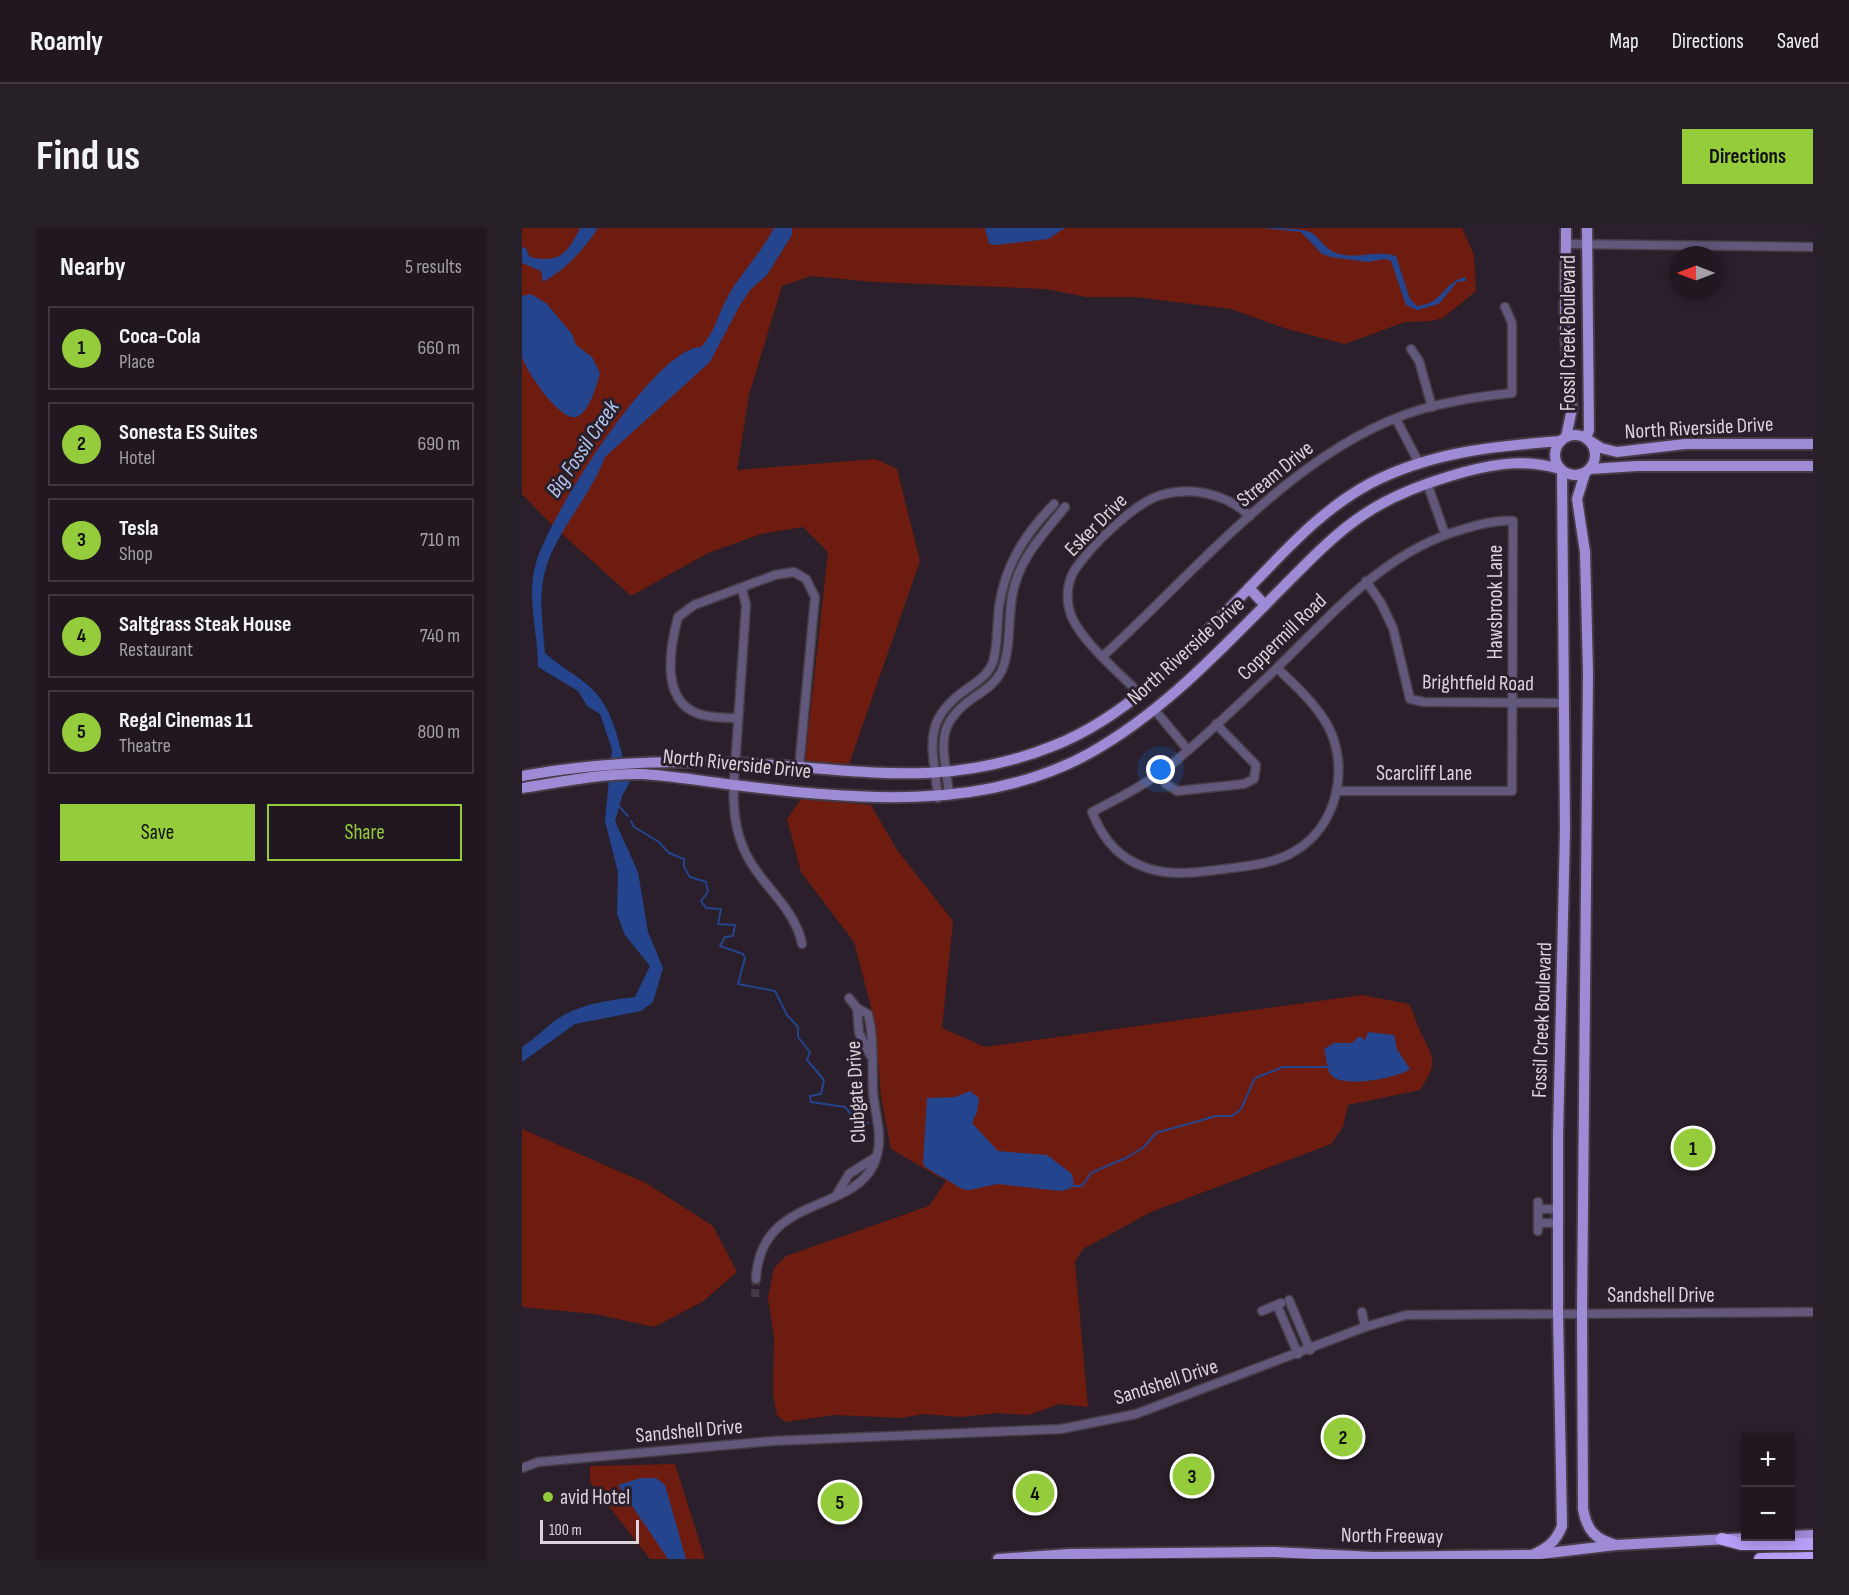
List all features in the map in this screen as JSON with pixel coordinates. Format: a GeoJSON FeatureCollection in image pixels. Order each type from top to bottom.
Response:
{"type":"FeatureCollection","features":[{"type":"Feature","properties":{"kind":"highway"},"geometry":{"type":"LineString","coordinates":[[1722,1539],[1741,1544],[1813,1544]]}},
{"type":"Feature","properties":{"kind":"highway"},"geometry":{"type":"LineString","coordinates":[[1760,1559],[1813,1558]]}},
{"type":"Feature","properties":{"kind":"main road","name":"Fossil Creek Boulevard"},"geometry":{"type":"LineString","coordinates":[[1563,439],[1572,409],[1564,328],[1566,228]]}},
{"type":"Feature","properties":{"kind":"main road","name":"Fossil Creek Boulevard"},"geometry":{"type":"LineString","coordinates":[[1587,228],[1588,440]]}},
{"type":"Feature","properties":{"kind":"main road"},"geometry":{"type":"LineString","coordinates":[[1576,435],[1588,440],[1595,458],[1588,471],[1571,475],[1561,470],[1555,452],[1563,439],[1576,435]]}},
{"type":"Feature","properties":{"kind":"main road","name":"North Riverside Drive"},"geometry":{"type":"LineString","coordinates":[[522,788],[593,778],[636,769],[735,763],[882,774],[936,774],[991,765],[1057,745],[1141,695],[1310,525],[1370,483],[1419,463],[1459,452],[1563,439]]}},
{"type":"Feature","properties":{"kind":"main road","name":"North Riverside Drive"},"geometry":{"type":"LineString","coordinates":[[1588,440],[1601,448],[1617,452],[1706,444],[1813,444]]}},
{"type":"Feature","properties":{"kind":"main road","name":"North Riverside Drive"},"geometry":{"type":"LineString","coordinates":[[522,776],[591,766],[636,769],[734,784],[866,796],[943,797],[993,789],[1060,768],[1110,741],[1154,709],[1185,685],[1333,537],[1365,513],[1427,483],[1472,470],[1535,461],[1561,470]]}},
{"type":"Feature","properties":{"kind":"main road"},"geometry":{"type":"LineString","coordinates":[[1419,463],[1427,483]]}},
{"type":"Feature","properties":{"kind":"main road","name":"North Riverside Drive"},"geometry":{"type":"LineString","coordinates":[[1588,471],[1637,466],[1813,466]]}},
{"type":"Feature","properties":{"kind":"main road","name":"Fossil Creek Boulevard"},"geometry":{"type":"LineString","coordinates":[[1532,1555],[1548,1547],[1558,1536],[1562,1526],[1558,1313],[1565,703],[1561,470]]}},
{"type":"Feature","properties":{"kind":"main road","name":"Fossil Creek Boulevard"},"geometry":{"type":"LineString","coordinates":[[1588,471],[1577,499],[1585,552],[1588,673],[1582,1313],[1583,1509],[1585,1520],[1593,1535],[1616,1545]]}},
{"type":"Feature","properties":{"kind":"main road"},"geometry":{"type":"LineString","coordinates":[[1249,588],[1265,605]]}},
{"type":"Feature","properties":{"kind":"main road"},"geometry":{"type":"LineString","coordinates":[[1141,695],[1154,709]]}},
{"type":"Feature","properties":{"kind":"main road"},"geometry":{"type":"LineString","coordinates":[[1564,920],[1585,921]]}},
{"type":"Feature","properties":{"kind":"main road"},"geometry":{"type":"LineString","coordinates":[[1795,1536],[1813,1535]]}},
{"type":"Feature","properties":{"kind":"main road","name":"North Freeway"},"geometry":{"type":"LineString","coordinates":[[998,1559],[1069,1554],[1274,1551],[1374,1557],[1532,1555],[1616,1545],[1741,1538]]}},
{"type":"Feature","properties":{"kind":"street"},"geometry":{"type":"LineString","coordinates":[[1566,244],[1813,247]]}},
{"type":"Feature","properties":{"kind":"street","name":"Stream Drive"},"geometry":{"type":"LineString","coordinates":[[1103,656],[1250,516],[1316,462],[1340,446],[1396,419],[1432,407],[1465,399],[1512,393],[1512,323],[1505,307]]}},
{"type":"Feature","properties":{"kind":"street"},"geometry":{"type":"LineString","coordinates":[[1411,349],[1419,361],[1432,407]]}},
{"type":"Feature","properties":{"kind":"street"},"geometry":{"type":"LineString","coordinates":[[1396,419],[1419,463]]}},
{"type":"Feature","properties":{"kind":"street"},"geometry":{"type":"LineString","coordinates":[[1427,483],[1445,534]]}},
{"type":"Feature","properties":{"kind":"street","name":"Esker Drive"},"geometry":{"type":"LineString","coordinates":[[1141,695],[1078,628],[1069,609],[1068,586],[1075,569],[1103,537],[1144,503],[1178,492],[1203,492],[1226,499],[1250,516]]}},
{"type":"Feature","properties":{"kind":"street"},"geometry":{"type":"LineString","coordinates":[[943,797],[936,774],[932,739],[934,726],[940,712],[952,699],[988,673],[994,658],[1001,592],[1007,571],[1027,534],[1054,504]]}},
{"type":"Feature","properties":{"kind":"street"},"geometry":{"type":"LineString","coordinates":[[943,797],[947,772],[944,739],[949,718],[997,679],[1005,660],[1012,594],[1018,575],[1036,541],[1065,507]]}},
{"type":"Feature","properties":{"kind":"street","name":"Coppermill Road"},"geometry":{"type":"LineString","coordinates":[[1336,790],[1331,810],[1322,825],[1296,851],[1269,862],[1191,874],[1152,870],[1127,859],[1104,837],[1092,812],[1160,773],[1188,750],[1277,668],[1366,581],[1406,553],[1445,534],[1494,521],[1513,521]]}},
{"type":"Feature","properties":{"kind":"street","name":"Hawsbrook Lane"},"geometry":{"type":"LineString","coordinates":[[1512,791],[1513,521]]}},
{"type":"Feature","properties":{"kind":"street"},"geometry":{"type":"LineString","coordinates":[[737,718],[710,717],[689,709],[674,689],[671,667],[678,617],[694,605],[775,575],[794,572],[806,579],[815,597],[799,768]]}},
{"type":"Feature","properties":{"kind":"street","name":"Brightfield Road"},"geometry":{"type":"LineString","coordinates":[[1366,581],[1381,603],[1393,628],[1410,699],[1424,702],[1565,703]]}},
{"type":"Feature","properties":{"kind":"street"},"geometry":{"type":"LineString","coordinates":[[741,589],[746,605],[737,718],[734,816],[742,846],[753,868],[796,923],[801,944]]}},
{"type":"Feature","properties":{"kind":"street"},"geometry":{"type":"LineString","coordinates":[[1277,668],[1314,705],[1328,726],[1338,762],[1336,790]]}},
{"type":"Feature","properties":{"kind":"street"},"geometry":{"type":"LineString","coordinates":[[1154,709],[1188,750]]}},
{"type":"Feature","properties":{"kind":"street"},"geometry":{"type":"LineString","coordinates":[[1160,773],[1166,784],[1177,791],[1244,784],[1254,779],[1256,765],[1216,724]]}},
{"type":"Feature","properties":{"kind":"street","name":"Scarcliff Lane"},"geometry":{"type":"LineString","coordinates":[[1336,790],[1512,791]]}},
{"type":"Feature","properties":{"kind":"street","name":"Clubgate Drive"},"geometry":{"type":"LineString","coordinates":[[756,1279],[758,1265],[774,1233],[798,1212],[837,1194],[849,1174],[876,1156],[880,1132],[871,1055],[859,1033],[857,1008],[849,998]]}},
{"type":"Feature","properties":{"kind":"street"},"geometry":{"type":"LineString","coordinates":[[1558,1209],[1538,1206],[1538,1227],[1559,1223]]}},
{"type":"Feature","properties":{"kind":"street"},"geometry":{"type":"LineString","coordinates":[[1262,1311],[1291,1299],[1310,1350]]}},
{"type":"Feature","properties":{"kind":"street"},"geometry":{"type":"LineString","coordinates":[[1277,1305],[1298,1354]]}},
{"type":"Feature","properties":{"kind":"street"},"geometry":{"type":"LineString","coordinates":[[1362,1312],[1365,1327]]}},
{"type":"Feature","properties":{"kind":"street","name":"Sandshell Drive"},"geometry":{"type":"LineString","coordinates":[[522,1468],[538,1462],[773,1442],[1061,1429],[1136,1414],[1310,1350],[1365,1327],[1396,1317],[1420,1313],[1813,1312]]}},
{"type":"Feature","properties":{"kind":"shaded area"},"geometry":{"type":"Polygon","coordinates":[[[522,228],[1462,228],[1474,255],[1476,291],[1443,318],[1405,322],[1345,344],[1287,329],[1231,309],[1136,297],[1086,297],[1046,289],[874,282],[811,276],[782,286],[749,395],[737,470],[876,459],[897,469],[920,561],[849,764],[805,761],[828,552],[803,527],[761,534],[708,553],[631,596],[551,524],[522,494],[522,228]]]}},
{"type":"Feature","properties":{"kind":"shaded area"},"geometry":{"type":"Polygon","coordinates":[[[801,799],[871,805],[897,850],[953,921],[942,1028],[985,1047],[1362,995],[1409,1004],[1430,1051],[1432,1068],[1420,1090],[1348,1105],[1343,1127],[1331,1144],[1151,1212],[1083,1249],[1075,1262],[1088,1407],[1059,1404],[1029,1415],[997,1413],[961,1417],[924,1414],[901,1418],[834,1415],[785,1422],[777,1415],[773,1394],[774,1337],[768,1298],[774,1268],[786,1256],[929,1206],[946,1181],[891,1149],[881,1097],[875,1022],[854,942],[801,872],[787,819],[801,799]]]}},
{"type":"Feature","properties":{"kind":"shaded area"},"geometry":{"type":"Polygon","coordinates":[[[522,1129],[646,1183],[713,1226],[737,1272],[702,1302],[654,1327],[595,1314],[522,1307],[522,1129]]]}},
{"type":"Feature","properties":{"kind":"shaded area"},"geometry":{"type":"Polygon","coordinates":[[[675,1464],[705,1559],[650,1559],[590,1482],[590,1466],[675,1464]]]}},
{"type":"Feature","properties":{"kind":"water"},"geometry":{"type":"Polygon","coordinates":[[[580,228],[598,228],[573,259],[543,282],[541,271],[522,263],[522,248],[525,247],[530,257],[548,259],[555,257],[567,250],[580,228]]]}},
{"type":"Feature","properties":{"kind":"water"},"geometry":{"type":"Polygon","coordinates":[[[774,228],[792,228],[792,235],[767,275],[751,289],[740,305],[710,362],[605,457],[591,486],[557,542],[545,571],[541,601],[545,653],[590,687],[599,697],[612,720],[630,782],[622,796],[615,821],[638,872],[648,932],[663,968],[653,1002],[641,1011],[575,1024],[522,1062],[522,1047],[559,1018],[586,1006],[635,997],[650,966],[625,935],[617,914],[618,872],[605,821],[612,749],[600,714],[587,706],[578,691],[538,667],[532,601],[536,563],[560,510],[606,438],[632,403],[658,374],[681,354],[701,347],[705,342],[730,293],[774,228]]]}},
{"type":"Feature","properties":{"kind":"water"},"geometry":{"type":"Polygon","coordinates":[[[985,228],[1065,228],[1048,239],[996,245],[989,244],[985,228]]]}},
{"type":"Feature","properties":{"kind":"water"},"geometry":{"type":"Polygon","coordinates":[[[1263,228],[1310,232],[1327,248],[1340,254],[1396,256],[1410,299],[1417,306],[1433,301],[1452,283],[1466,277],[1466,281],[1457,282],[1439,304],[1417,310],[1406,305],[1391,261],[1385,259],[1367,262],[1331,257],[1322,254],[1301,232],[1263,228]]]}},
{"type":"Feature","properties":{"kind":"water"},"geometry":{"type":"Polygon","coordinates":[[[531,294],[546,303],[572,334],[576,345],[592,357],[600,373],[589,404],[576,417],[561,411],[544,394],[522,357],[522,296],[531,294]]]}},
{"type":"Feature","properties":{"kind":"water"},"geometry":{"type":"Polygon","coordinates":[[[1368,1032],[1394,1035],[1397,1049],[1410,1069],[1395,1076],[1371,1080],[1348,1081],[1332,1076],[1324,1049],[1334,1043],[1352,1043],[1360,1036],[1365,1040],[1368,1032]]]}},
{"type":"Feature","properties":{"kind":"water"},"geometry":{"type":"Polygon","coordinates":[[[970,1091],[979,1098],[977,1112],[972,1123],[998,1151],[1047,1155],[1072,1174],[1074,1185],[1060,1191],[997,1184],[970,1190],[962,1189],[925,1167],[923,1163],[927,1098],[955,1097],[970,1091]]]}},
{"type":"Feature","properties":{"kind":"water"},"geometry":{"type":"Polygon","coordinates":[[[641,1478],[656,1478],[665,1485],[686,1559],[668,1559],[618,1485],[641,1478]]]}},
{"type":"Feature","properties":{"kind":"waterway"},"geometry":{"type":"LineString","coordinates":[[618,805],[628,816]]}},
{"type":"Feature","properties":{"kind":"waterway"},"geometry":{"type":"LineString","coordinates":[[631,821],[634,827],[659,842],[669,853],[684,859],[684,867],[690,877],[706,882],[708,892],[701,901],[706,908],[721,909],[718,924],[735,925],[733,936],[725,937],[720,946],[743,954],[745,958],[738,984],[775,991],[787,1015],[798,1027],[798,1037],[810,1052],[807,1060],[824,1080],[821,1094],[810,1096],[811,1102],[845,1107],[856,1120],[868,1123]]}},
{"type":"Feature","properties":{"kind":"waterway"},"geometry":{"type":"LineString","coordinates":[[1069,1186],[1082,1186],[1091,1173],[1128,1157],[1144,1147],[1156,1133],[1216,1116],[1232,1116],[1241,1109],[1255,1078],[1283,1067],[1329,1067]]}},
{"type":"Feature","properties":{"kind":"tunnel"},"geometry":{"type":"LineString","coordinates":[[755,1297],[756,1279]]}},
{"type":"Feature","properties":{"kind":"place","name":"Coca-Cola"},"geometry":{"type":"Point","coordinates":[1693,1148]}},
{"type":"Feature","properties":{"kind":"place","name":"Sonesta ES Suites"},"geometry":{"type":"Point","coordinates":[1343,1437]}},
{"type":"Feature","properties":{"kind":"place","name":"Tesla"},"geometry":{"type":"Point","coordinates":[1192,1476]}},
{"type":"Feature","properties":{"kind":"place","name":"Saltgrass Steak House"},"geometry":{"type":"Point","coordinates":[1035,1493]}},
{"type":"Feature","properties":{"kind":"place","name":"avid Hotel"},"geometry":{"type":"Point","coordinates":[548,1497]}},
{"type":"Feature","properties":{"kind":"place","name":"Regal Cinemas 11"},"geometry":{"type":"Point","coordinates":[840,1502]}},
{"type":"Feature","properties":{"kind":"water label","name":"Big Fossil Creek"},"geometry":{"type":"Point","coordinates":[583,449]}}]}
